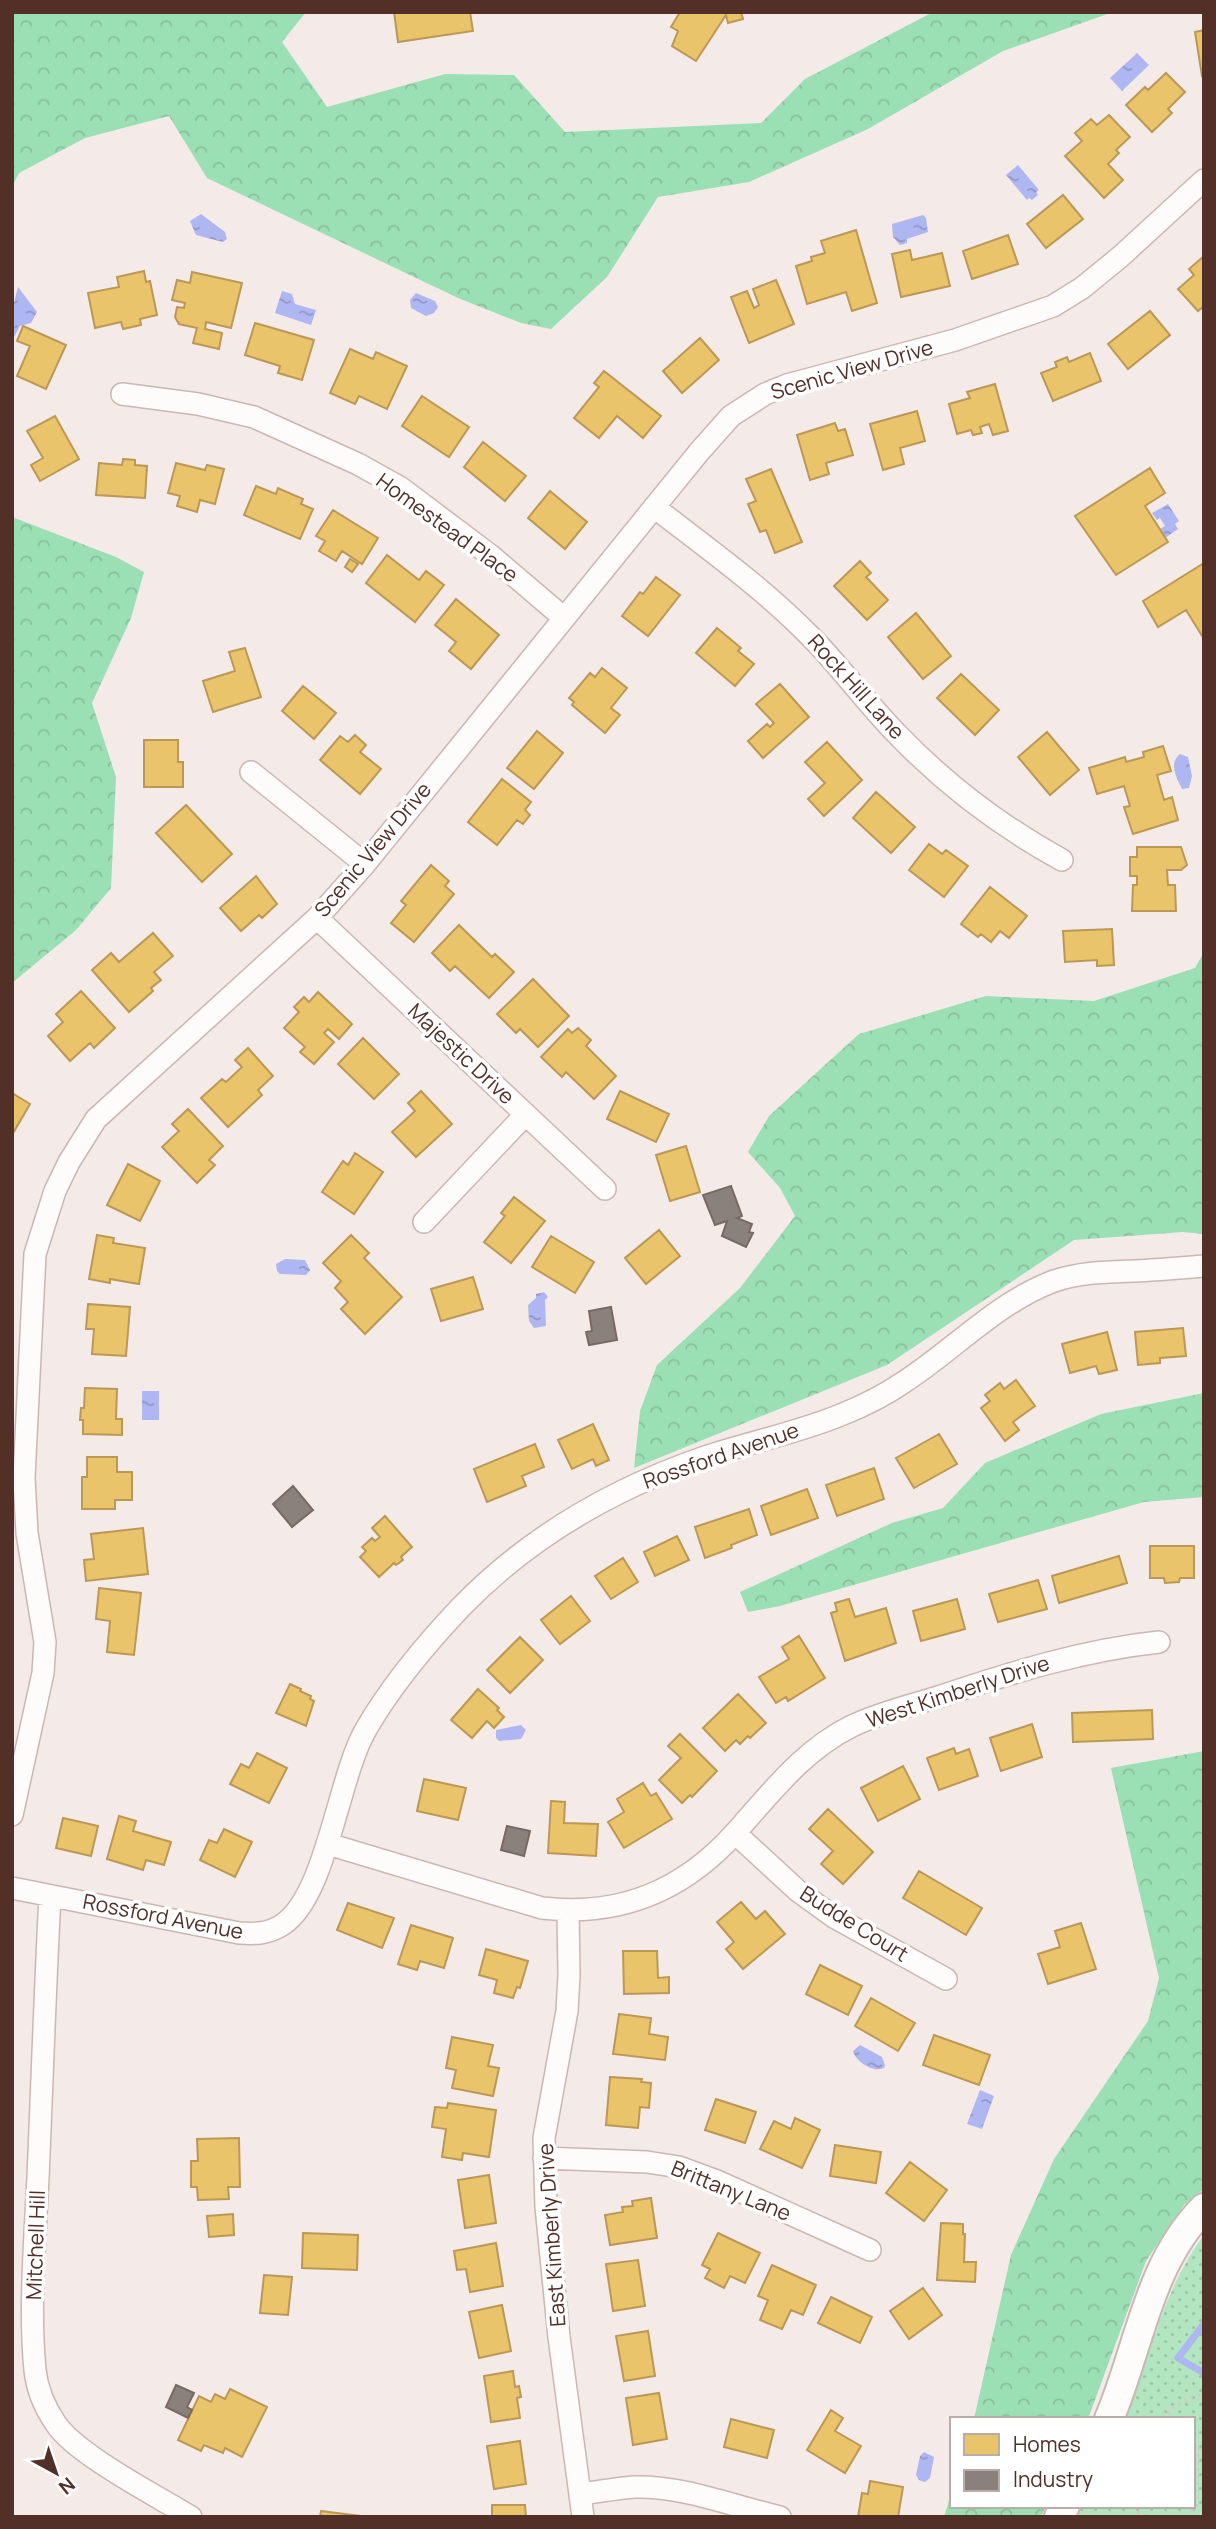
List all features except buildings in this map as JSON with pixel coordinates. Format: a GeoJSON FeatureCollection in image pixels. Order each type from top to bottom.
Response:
{"type":"FeatureCollection","features":[{"type":"Feature","properties":{"kind":"street","name":"Scenic View Drive"},"geometry":{"type":"LineString","coordinates":[[12,1815],[43,1673],[45,1642],[27,1533],[24,1478],[35,1254],[55,1191],[69,1162],[96,1119],[317,918],[365,864],[731,416],[765,394],[794,383],[955,340],[1053,306],[1082,288],[1120,257],[1204,180]]}},
{"type":"Feature","properties":{"kind":"street","name":"Homestead Place"},"geometry":{"type":"LineString","coordinates":[[122,394],[198,404],[254,417],[358,464],[401,488],[490,555],[564,618]]}},
{"type":"Feature","properties":{"kind":"street","name":"Rock Hill Lane"},"geometry":{"type":"LineString","coordinates":[[654,507],[767,596],[808,634],[895,733],[940,776],[985,812],[1062,860]]}},
{"type":"Feature","properties":{"kind":"street"},"geometry":{"type":"LineString","coordinates":[[251,772],[365,864]]}},
{"type":"Feature","properties":{"kind":"street","name":"Majestic Drive"},"geometry":{"type":"LineString","coordinates":[[317,918],[605,1189]]}},
{"type":"Feature","properties":{"kind":"street"},"geometry":{"type":"LineString","coordinates":[[424,1222],[526,1115]]}},
{"type":"Feature","properties":{"kind":"street","name":"Rossford Avenue"},"geometry":{"type":"LineString","coordinates":[[12,1888],[239,1933],[268,1932],[281,1926],[299,1908],[328,1844],[350,1766],[376,1713],[410,1666],[460,1609],[500,1570],[554,1528],[625,1488],[702,1458],[816,1424],[875,1399],[906,1381],[984,1320],[1032,1290],[1083,1273],[1204,1266]]}},
{"type":"Feature","properties":{"kind":"street","name":"West Kimberly Drive"},"geometry":{"type":"LineString","coordinates":[[328,1844],[531,1905],[568,1911],[595,1909],[641,1899],[674,1885],[704,1865],[736,1833],[783,1778],[805,1758],[852,1726],[1047,1663],[1123,1646],[1159,1642]]}},
{"type":"Feature","properties":{"kind":"street","name":"Budde Court"},"geometry":{"type":"LineString","coordinates":[[736,1833],[798,1891],[834,1917],[946,1979]]}},
{"type":"Feature","properties":{"kind":"street","name":"Mitchell Hill"},"geometry":{"type":"LineString","coordinates":[[50,1896],[35,2253],[35,2372],[47,2409],[57,2427],[70,2440],[191,2517]]}},
{"type":"Feature","properties":{"kind":"street","name":"East Kimberly Drive"},"geometry":{"type":"LineString","coordinates":[[568,1911],[567,2011],[544,2138],[544,2158],[559,2337],[583,2517]]}},
{"type":"Feature","properties":{"kind":"street","name":"Brittany Lane"},"geometry":{"type":"LineString","coordinates":[[544,2158],[647,2162],[679,2167],[717,2181],[870,2250]]}},
{"type":"Feature","properties":{"kind":"street"},"geometry":{"type":"LineString","coordinates":[[1110,2417],[1152,2295],[1168,2259],[1187,2228],[1204,2208]]}},
{"type":"Feature","properties":{"kind":"street"},"geometry":{"type":"LineString","coordinates":[[581,2494],[635,2487],[655,2488],[689,2493],[780,2517]]}},
{"type":"Feature","properties":{"kind":"path"},"geometry":{"type":"LineString","coordinates":[[1165,2417],[1181,2402],[1204,2393]]}},
{"type":"Feature","properties":{"kind":"path"},"geometry":{"type":"LineString","coordinates":[[1195,2506],[1197,2457],[1204,2440]]}},
{"type":"Feature","properties":{"kind":"green space"},"geometry":{"type":"Polygon","coordinates":[[[12,12],[306,12],[282,42],[327,107],[445,74],[514,75],[565,132],[761,123],[805,79],[933,12],[1113,12],[1003,51],[868,129],[749,182],[658,197],[607,277],[551,329],[521,323],[458,298],[207,178],[169,116],[85,138],[19,173],[12,187],[12,12]]]}},
{"type":"Feature","properties":{"kind":"green space"},"geometry":{"type":"Polygon","coordinates":[[[12,517],[116,557],[144,572],[131,618],[92,703],[116,777],[111,888],[76,930],[12,983],[12,517]]]}},
{"type":"Feature","properties":{"kind":"green space"},"geometry":{"type":"Polygon","coordinates":[[[1204,952],[1204,1234],[1183,1232],[1074,1240],[887,1365],[634,1468],[640,1411],[657,1365],[740,1288],[795,1216],[780,1188],[748,1152],[769,1116],[859,1034],[986,996],[1094,1001],[1195,968],[1204,952]]]}},
{"type":"Feature","properties":{"kind":"green space"},"geometry":{"type":"Polygon","coordinates":[[[1204,1393],[1204,1497],[1144,1502],[780,1606],[748,1612],[740,1592],[892,1523],[943,1508],[985,1463],[1101,1414],[1204,1393]]]}},
{"type":"Feature","properties":{"kind":"green space"},"geometry":{"type":"Polygon","coordinates":[[[1204,1751],[1204,2189],[1184,2205],[1146,2261],[1089,2417],[974,2417],[1011,2255],[1054,2159],[1148,2021],[1159,1978],[1111,1768],[1204,1751]]]}},
{"type":"Feature","properties":{"kind":"green space"},"geometry":{"type":"Polygon","coordinates":[[[1204,2235],[1204,2517],[1074,2517],[1078,2508],[1195,2508],[1195,2417],[1123,2417],[1167,2301],[1204,2235]]]}},
{"type":"Feature","properties":{"kind":"green space"},"geometry":{"type":"Polygon","coordinates":[[[950,2498],[950,2508],[1045,2508],[1041,2517],[944,2517],[950,2498]]]}},
{"type":"Feature","properties":{"kind":"water"},"geometry":{"type":"Polygon","coordinates":[[[1137,53],[1149,65],[1122,91],[1110,78],[1137,53]]]}},
{"type":"Feature","properties":{"kind":"water"},"geometry":{"type":"Polygon","coordinates":[[[1018,165],[1039,190],[1032,200],[1027,200],[1006,175],[1018,165]]]}},
{"type":"Feature","properties":{"kind":"water"},"geometry":{"type":"Polygon","coordinates":[[[201,214],[225,232],[227,239],[223,242],[196,235],[190,221],[201,214]]]}},
{"type":"Feature","properties":{"kind":"water"},"geometry":{"type":"Polygon","coordinates":[[[923,215],[928,232],[907,239],[907,243],[900,245],[893,237],[892,224],[923,215]]]}},
{"type":"Feature","properties":{"kind":"water"},"geometry":{"type":"Polygon","coordinates":[[[18,287],[37,312],[31,323],[20,326],[14,337],[12,310],[18,287]]]}},
{"type":"Feature","properties":{"kind":"water"},"geometry":{"type":"Polygon","coordinates":[[[282,291],[292,294],[295,304],[316,310],[311,325],[275,313],[282,291]]]}},
{"type":"Feature","properties":{"kind":"water"},"geometry":{"type":"Polygon","coordinates":[[[416,293],[435,301],[438,307],[434,313],[426,316],[411,308],[410,300],[416,293]]]}},
{"type":"Feature","properties":{"kind":"water"},"geometry":{"type":"Polygon","coordinates":[[[1168,504],[1179,521],[1175,524],[1178,529],[1165,538],[1160,529],[1165,526],[1160,518],[1157,520],[1152,513],[1168,504]]]}},
{"type":"Feature","properties":{"kind":"water"},"geometry":{"type":"Polygon","coordinates":[[[1180,754],[1188,757],[1192,776],[1189,788],[1182,789],[1175,771],[1176,758],[1180,754]]]}},
{"type":"Feature","properties":{"kind":"water"},"geometry":{"type":"Polygon","coordinates":[[[285,1259],[305,1260],[310,1270],[306,1275],[280,1274],[276,1264],[285,1259]]]}},
{"type":"Feature","properties":{"kind":"water"},"geometry":{"type":"Polygon","coordinates":[[[544,1292],[548,1297],[545,1300],[546,1326],[534,1328],[529,1321],[528,1305],[536,1298],[536,1294],[544,1292]]]}},
{"type":"Feature","properties":{"kind":"water"},"geometry":{"type":"Polygon","coordinates":[[[142,1391],[159,1391],[159,1420],[142,1420],[142,1391]]]}},
{"type":"Feature","properties":{"kind":"water"},"geometry":{"type":"Polygon","coordinates":[[[521,1725],[526,1730],[521,1739],[499,1741],[496,1738],[496,1730],[521,1725]]]}},
{"type":"Feature","properties":{"kind":"water"},"geometry":{"type":"Polygon","coordinates":[[[860,2045],[882,2057],[884,2068],[870,2068],[861,2063],[853,2051],[860,2045]]]}},
{"type":"Feature","properties":{"kind":"water"},"geometry":{"type":"Polygon","coordinates":[[[980,2090],[994,2096],[982,2129],[967,2124],[980,2090]]]}},
{"type":"Feature","properties":{"kind":"water"},"geometry":{"type":"Polygon","coordinates":[[[924,2452],[934,2457],[930,2478],[925,2482],[919,2480],[916,2475],[920,2456],[924,2452]]]}},
{"type":"Feature","properties":{"kind":"waterway"},"geometry":{"type":"LineString","coordinates":[[1204,2324],[1178,2358],[1204,2373]]}}]}
